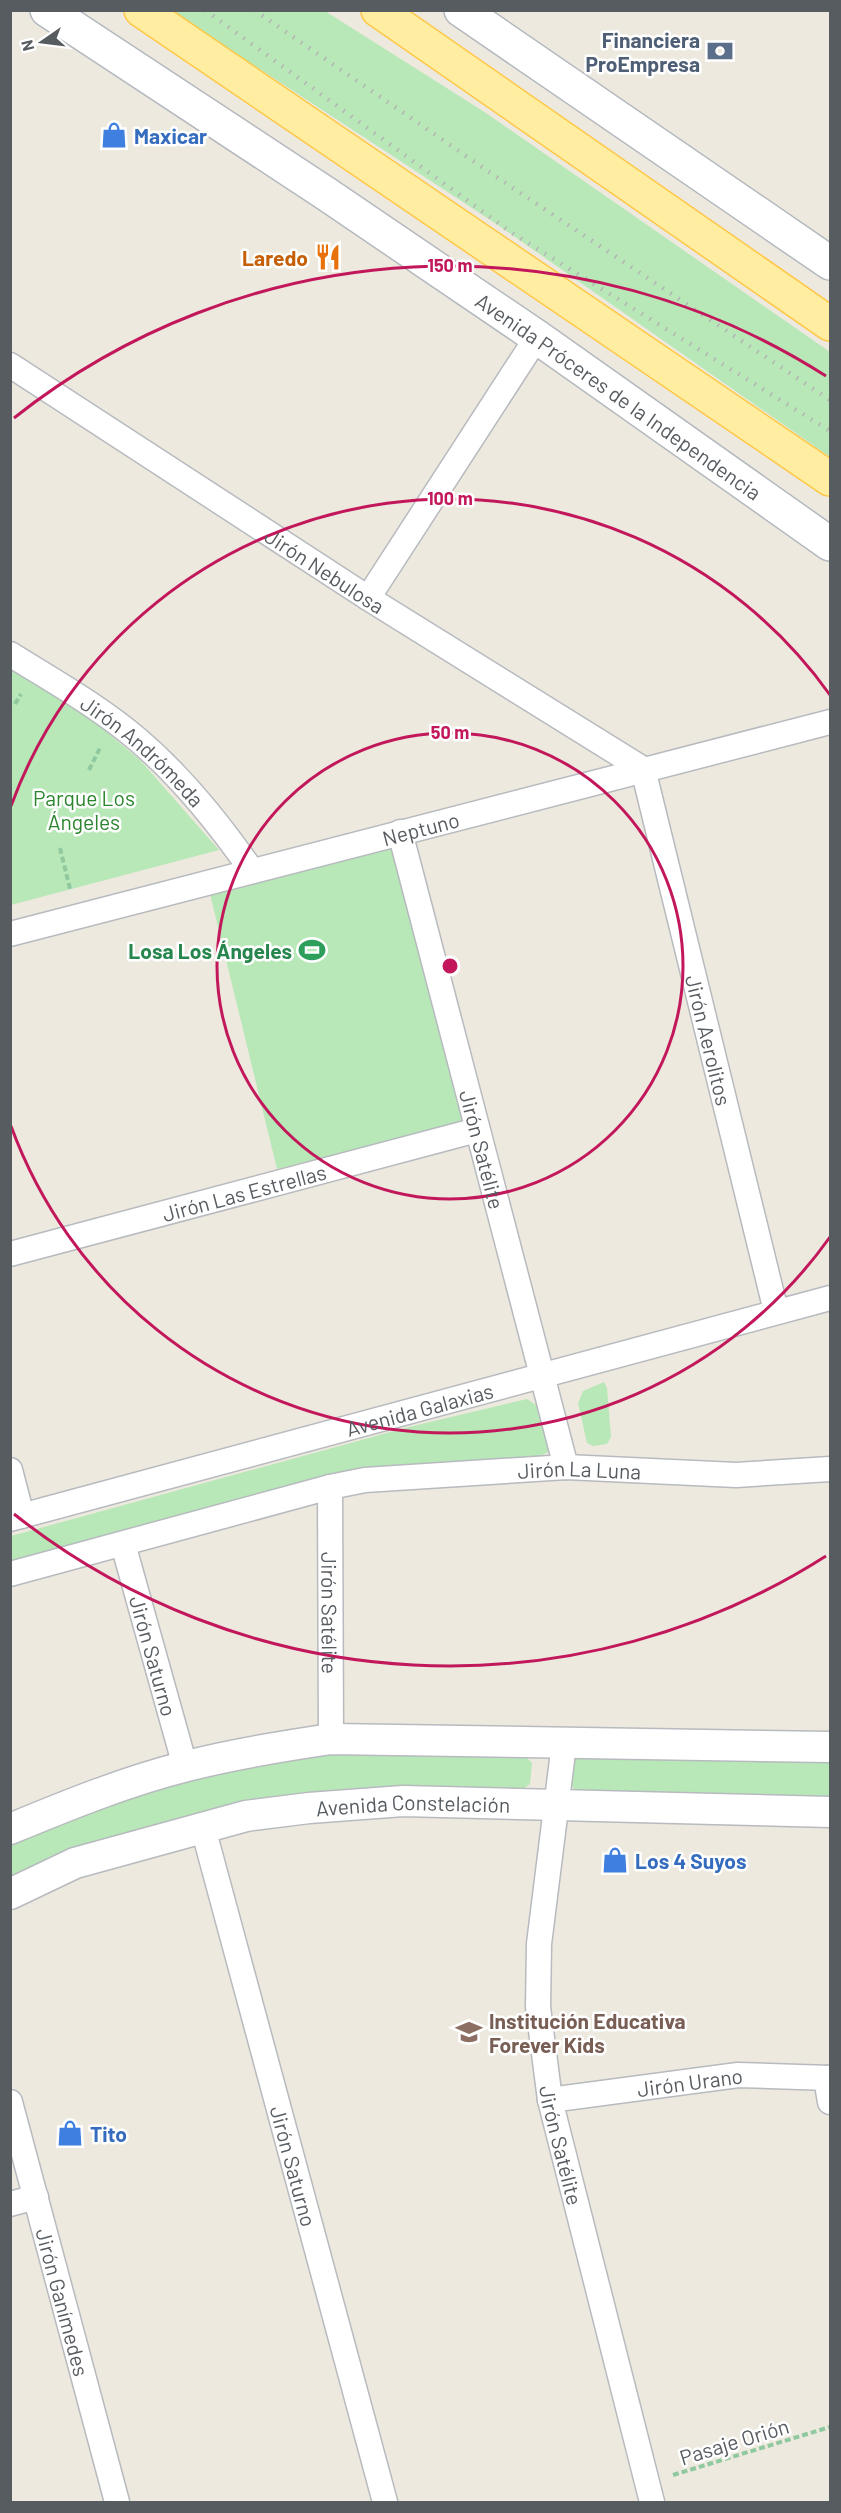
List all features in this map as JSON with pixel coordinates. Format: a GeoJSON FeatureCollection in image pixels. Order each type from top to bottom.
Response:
{"type":"FeatureCollection","features":[{"type":"Feature","properties":{"kind":"main road","name":"Avenida Próceres de la Independencia"},"geometry":{"type":"LineString","coordinates":[[47,10],[325,193],[537,337],[831,544]]}},
{"type":"Feature","properties":{"kind":"main road"},"geometry":{"type":"LineString","coordinates":[[141,10],[831,479]]}},
{"type":"Feature","properties":{"kind":"main road"},"geometry":{"type":"LineString","coordinates":[[378,10],[831,324]]}},
{"type":"Feature","properties":{"kind":"main road"},"geometry":{"type":"LineString","coordinates":[[460,10],[831,263]]}},
{"type":"Feature","properties":{"kind":"street"},"geometry":{"type":"LineString","coordinates":[[368,598],[537,337]]}},
{"type":"Feature","properties":{"kind":"street","name":"Jirón Nebulosa"},"geometry":{"type":"LineString","coordinates":[[10,365],[368,598],[643,770]]}},
{"type":"Feature","properties":{"kind":"street","name":"Jirón Andrómeda"},"geometry":{"type":"LineString","coordinates":[[10,654],[93,706],[136,738],[174,773],[221,826],[252,871]]}},
{"type":"Feature","properties":{"kind":"street","name":"Neptuno"},"geometry":{"type":"LineString","coordinates":[[10,934],[831,722]]}},
{"type":"Feature","properties":{"kind":"street","name":"Jirón Aerolitos"},"geometry":{"type":"LineString","coordinates":[[643,770],[776,1311]]}},
{"type":"Feature","properties":{"kind":"street","name":"Jirón Satélite"},"geometry":{"type":"LineString","coordinates":[[400,832],[566,1467]]}},
{"type":"Feature","properties":{"kind":"street","name":"Jirón Las Estrellas"},"geometry":{"type":"LineString","coordinates":[[10,1254],[477,1130]]}},
{"type":"Feature","properties":{"kind":"street","name":"Avenida Galaxias"},"geometry":{"type":"LineString","coordinates":[[16,1517],[831,1298]]}},
{"type":"Feature","properties":{"kind":"street","name":"Jirón La Luna"},"geometry":{"type":"LineString","coordinates":[[330,1486],[365,1480],[566,1467],[736,1475],[831,1469]]}},
{"type":"Feature","properties":{"kind":"street"},"geometry":{"type":"LineString","coordinates":[[10,1470],[16,1517]]}},
{"type":"Feature","properties":{"kind":"street"},"geometry":{"type":"LineString","coordinates":[[10,1574],[330,1486]]}},
{"type":"Feature","properties":{"kind":"street","name":"Jirón Satélite"},"geometry":{"type":"LineString","coordinates":[[330,1486],[331,1739]]}},
{"type":"Feature","properties":{"kind":"street","name":"Jirón Saturno"},"geometry":{"type":"LineString","coordinates":[[123,1544],[185,1766]]}},
{"type":"Feature","properties":{"kind":"street"},"geometry":{"type":"LineString","coordinates":[[10,1829],[70,1804],[185,1766],[262,1749],[331,1739],[831,1747]]}},
{"type":"Feature","properties":{"kind":"street","name":"Jirón Satélite"},"geometry":{"type":"LineString","coordinates":[[564,1744],[539,1944],[537,2007],[550,2100],[649,2493]]}},
{"type":"Feature","properties":{"kind":"street","name":"Avenida Constelación"},"geometry":{"type":"LineString","coordinates":[[10,1894],[75,1863],[246,1816],[309,1808],[403,1801],[831,1812]]}},
{"type":"Feature","properties":{"kind":"street","name":"Jirón Saturno"},"geometry":{"type":"LineString","coordinates":[[203,1828],[385,2502]]}},
{"type":"Feature","properties":{"kind":"street","name":"Jirón Urano"},"geometry":{"type":"LineString","coordinates":[[550,2100],[738,2075],[828,2078]]}},
{"type":"Feature","properties":{"kind":"street"},"geometry":{"type":"LineString","coordinates":[[828,2078],[831,2102]]}},
{"type":"Feature","properties":{"kind":"street","name":"Jirón Ganímedes"},"geometry":{"type":"LineString","coordinates":[[10,2102],[117,2502]]}},
{"type":"Feature","properties":{"kind":"street"},"geometry":{"type":"LineString","coordinates":[[10,2204],[36,2197]]}},
{"type":"Feature","properties":{"kind":"path"},"geometry":{"type":"LineString","coordinates":[[60,848],[77,916]]}},
{"type":"Feature","properties":{"kind":"path","name":"Pasaje Orión"},"geometry":{"type":"LineString","coordinates":[[649,2493],[831,2427]]}},
{"type":"Feature","properties":{"kind":"green space"},"geometry":{"type":"Polygon","coordinates":[[[171,11],[325,11],[486,113],[830,352],[830,457],[498,225],[171,11]]]}},
{"type":"Feature","properties":{"kind":"green space","name":"Parque Los Ángeles"},"geometry":{"type":"Polygon","coordinates":[[[10,668],[85,714],[140,760],[219,850],[11,905],[10,668]]]}},
{"type":"Feature","properties":{"kind":"green space"},"geometry":{"type":"Polygon","coordinates":[[[392,839],[464,1123],[277,1169],[210,894],[392,839]]]}},
{"type":"Feature","properties":{"kind":"green space"},"geometry":{"type":"Polygon","coordinates":[[[604,1382],[607,1388],[611,1437],[607,1444],[593,1446],[587,1443],[578,1403],[583,1391],[604,1382]]]}},
{"type":"Feature","properties":{"kind":"green space"},"geometry":{"type":"Polygon","coordinates":[[[527,1399],[541,1408],[551,1450],[535,1459],[498,1467],[394,1465],[346,1472],[11,1565],[11,1536],[405,1428],[527,1399]]]}},
{"type":"Feature","properties":{"kind":"green space"},"geometry":{"type":"Polygon","coordinates":[[[307,1752],[521,1752],[532,1763],[530,1784],[520,1791],[401,1787],[342,1789],[266,1800],[67,1853],[11,1876],[11,1839],[187,1778],[307,1752]]]}},
{"type":"Feature","properties":{"kind":"green space"},"geometry":{"type":"Polygon","coordinates":[[[579,1754],[830,1758],[830,1800],[578,1791],[569,1785],[572,1763],[579,1754]]]}},
{"type":"Feature","properties":{"kind":"railway"},"geometry":{"type":"LineString","coordinates":[[205,10],[512,233],[830,431]]}},
{"type":"Feature","properties":{"kind":"railway"},"geometry":{"type":"LineString","coordinates":[[254,10],[501,180],[830,400]]}},
{"type":"Feature","properties":{"kind":"place","name":"Financiera ProEmpresa"},"geometry":{"type":"Point","coordinates":[720,51]}},
{"type":"Feature","properties":{"kind":"place","name":"Maxicar"},"geometry":{"type":"Point","coordinates":[114,135]}},
{"type":"Feature","properties":{"kind":"place","name":"Laredo"},"geometry":{"type":"Point","coordinates":[328,257]}},
{"type":"Feature","properties":{"kind":"place","name":"Losa Los Ángeles"},"geometry":{"type":"Point","coordinates":[312,950]}},
{"type":"Feature","properties":{"kind":"place","name":"Los 4 Suyos"},"geometry":{"type":"Point","coordinates":[615,1860]}},
{"type":"Feature","properties":{"kind":"place","name":"Institución Educativa Forever Kids"},"geometry":{"type":"Point","coordinates":[469,2032]}},
{"type":"Feature","properties":{"kind":"place","name":"Tito"},"geometry":{"type":"Point","coordinates":[70,2133]}}]}
